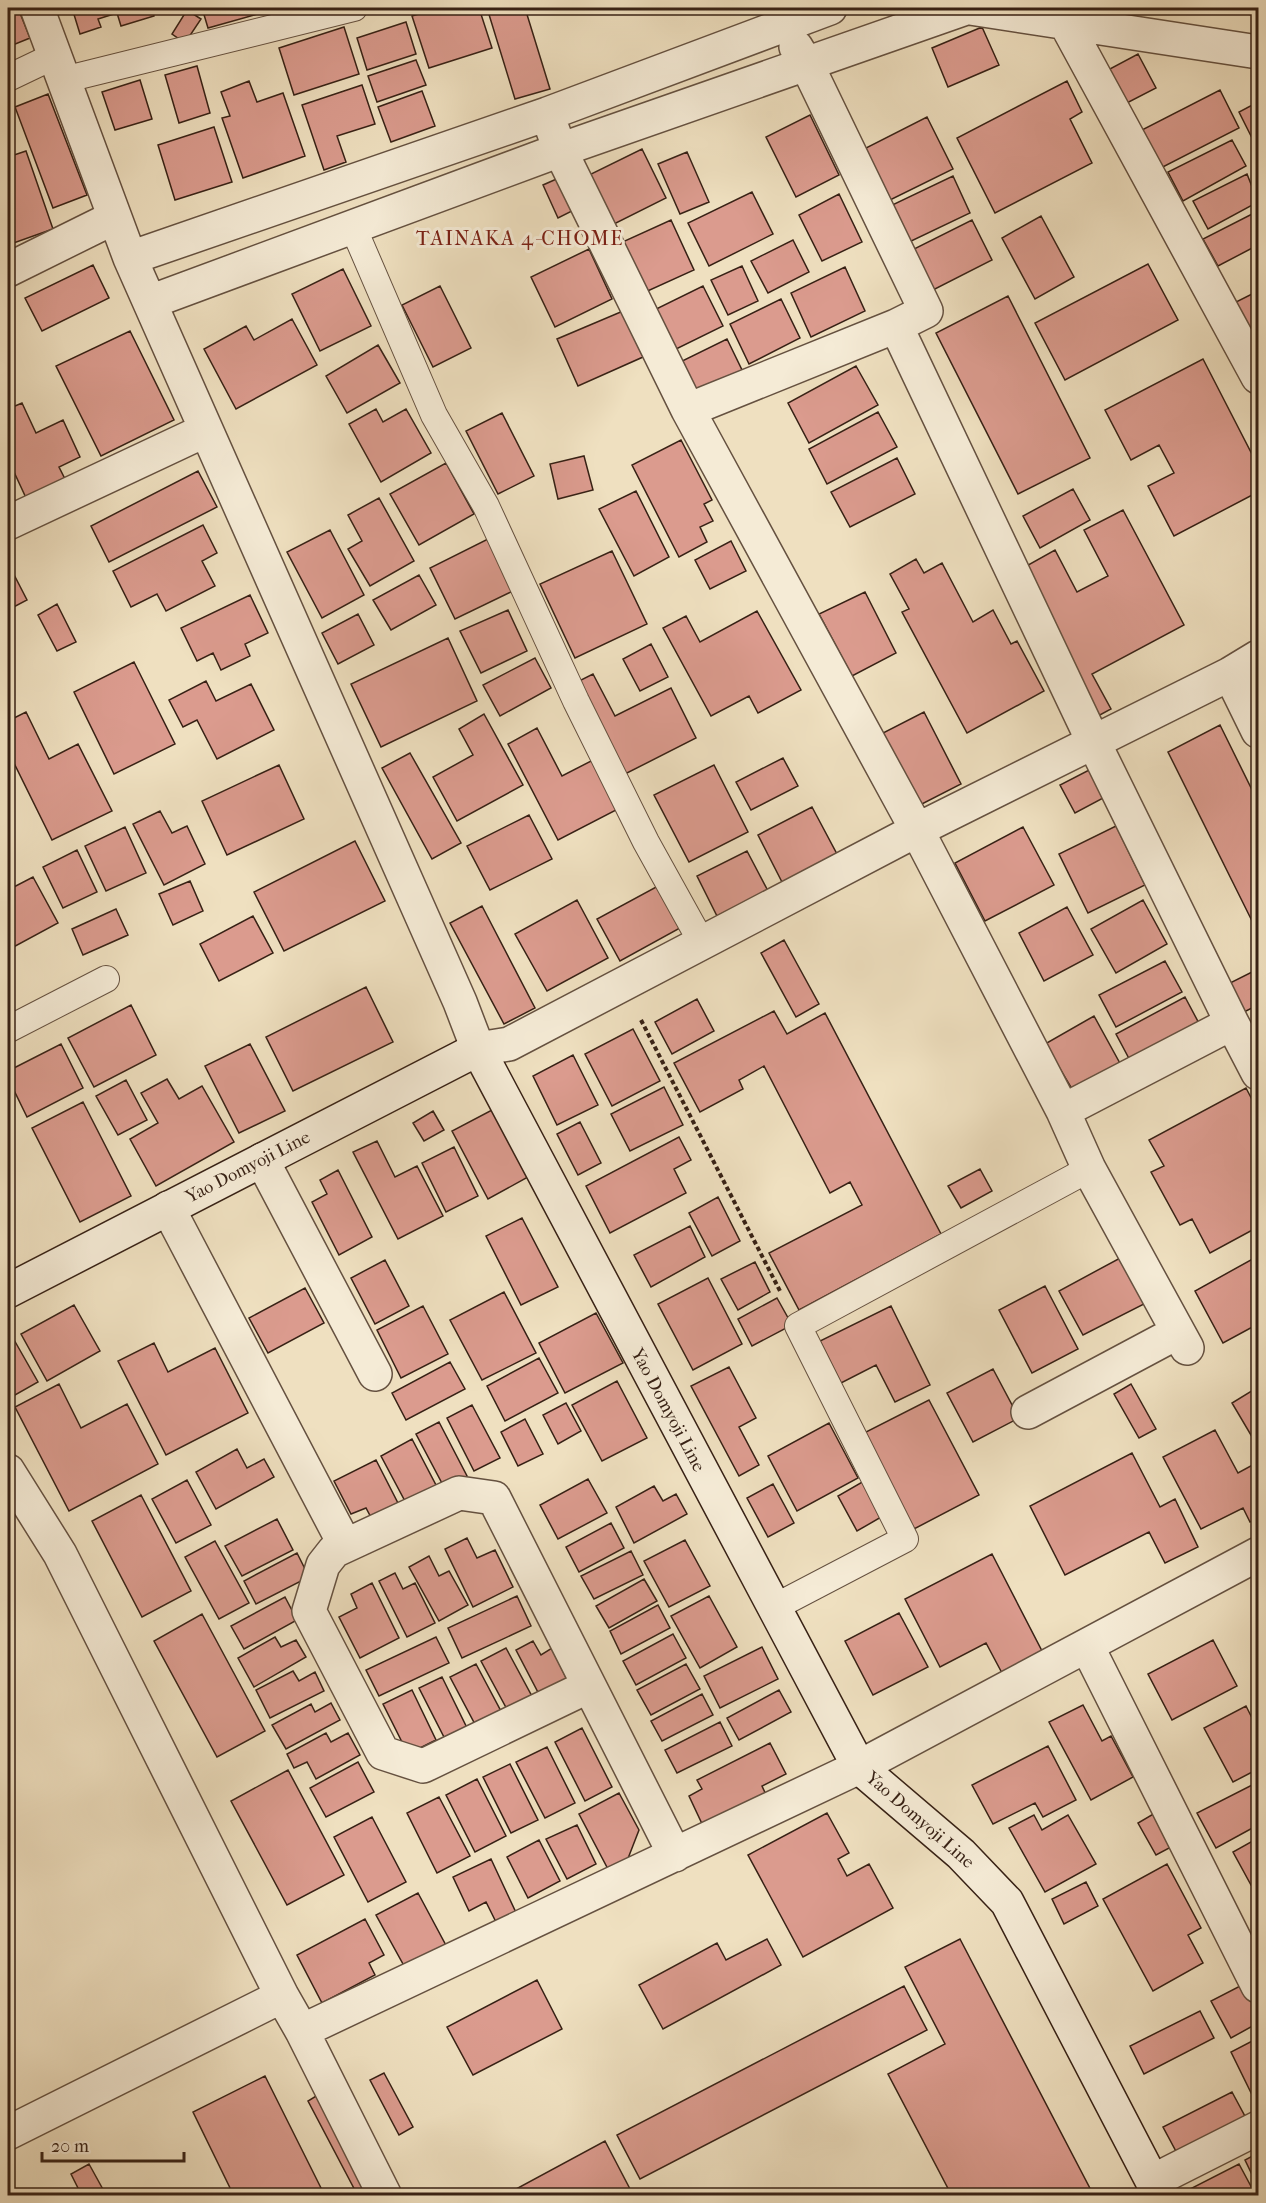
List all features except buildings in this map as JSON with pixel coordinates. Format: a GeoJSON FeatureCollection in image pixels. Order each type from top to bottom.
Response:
{"type":"FeatureCollection","features":[{"type":"Feature","properties":{"kind":"street"},"geometry":{"type":"LineString","coordinates":[[36,8],[113,218],[460,1002],[478,1049],[509,1044],[916,830],[1230,674],[1258,657]]}},
{"type":"Feature","properties":{"kind":"street"},"geometry":{"type":"LineString","coordinates":[[130,258],[547,114],[830,8]]}},
{"type":"Feature","properties":{"kind":"street"},"geometry":{"type":"LineString","coordinates":[[150,303],[560,150],[968,8],[1060,15],[1258,52]]}},
{"type":"Feature","properties":{"kind":"street"},"geometry":{"type":"LineString","coordinates":[[1060,15],[1258,377]]}},
{"type":"Feature","properties":{"kind":"street"},"geometry":{"type":"LineString","coordinates":[[688,410],[896,326],[926,310],[807,64],[783,26]]}},
{"type":"Feature","properties":{"kind":"street"},"geometry":{"type":"LineString","coordinates":[[547,114],[560,150],[688,410],[916,830],[1063,1111],[1089,1169],[1182,1340],[1028,1412]]}},
{"type":"Feature","properties":{"kind":"street"},"geometry":{"type":"LineString","coordinates":[[366,177],[422,202]]}},
{"type":"Feature","properties":{"kind":"street"},"geometry":{"type":"LineString","coordinates":[[322,192],[346,230]]}},
{"type":"Feature","properties":{"kind":"street"},"geometry":{"type":"LineString","coordinates":[[8,270],[113,218]]}},
{"type":"Feature","properties":{"kind":"street"},"geometry":{"type":"LineString","coordinates":[[896,326],[1093,741],[1258,1073]]}},
{"type":"Feature","properties":{"kind":"street"},"geometry":{"type":"LineString","coordinates":[[8,523],[206,430]]}},
{"type":"Feature","properties":{"kind":"street"},"geometry":{"type":"LineString","coordinates":[[1230,674],[1258,731]]}},
{"type":"Feature","properties":{"kind":"street"},"geometry":{"type":"LineString","coordinates":[[1063,1111],[1232,1023]]}},
{"type":"Feature","properties":{"kind":"street","name":"Yao Domyoji Line"},"geometry":{"type":"LineString","coordinates":[[8,1291],[478,1049],[859,1767],[961,1854],[1007,1902],[1156,2188]]}},
{"type":"Feature","properties":{"kind":"street"},"geometry":{"type":"LineString","coordinates":[[262,1160],[375,1374]]}},
{"type":"Feature","properties":{"kind":"street"},"geometry":{"type":"LineString","coordinates":[[168,1208],[345,1545]]}},
{"type":"Feature","properties":{"kind":"street"},"geometry":{"type":"LineString","coordinates":[[8,1471],[60,1554],[385,2196]]}},
{"type":"Feature","properties":{"kind":"street"},"geometry":{"type":"LineString","coordinates":[[589,1686],[423,1766],[383,1753],[309,1611],[323,1565],[334,1551],[345,1545],[459,1493],[494,1498],[675,1855]]}},
{"type":"Feature","properties":{"kind":"street"},"geometry":{"type":"LineString","coordinates":[[302,2031],[859,1767],[1258,1554]]}},
{"type":"Feature","properties":{"kind":"street"},"geometry":{"type":"LineString","coordinates":[[1087,1646],[1258,1986]]}},
{"type":"Feature","properties":{"kind":"street"},"geometry":{"type":"LineString","coordinates":[[8,2133],[282,1996]]}},
{"type":"Feature","properties":{"kind":"street"},"geometry":{"type":"LineString","coordinates":[[1156,2188],[1258,2128]]}},
{"type":"Feature","properties":{"kind":"lane"},"geometry":{"type":"LineString","coordinates":[[8,78],[354,8]]}},
{"type":"Feature","properties":{"kind":"lane"},"geometry":{"type":"LineString","coordinates":[[346,230],[434,415],[486,506],[571,691],[621,792],[702,943]]}},
{"type":"Feature","properties":{"kind":"lane"},"geometry":{"type":"LineString","coordinates":[[8,1027],[9,1029],[106,979]]}},
{"type":"Feature","properties":{"kind":"lane"},"geometry":{"type":"LineString","coordinates":[[773,1608],[905,1539],[798,1326],[1089,1169]]}},
{"type":"Feature","properties":{"kind":"path"},"geometry":{"type":"LineString","coordinates":[[623,985],[798,1326]]}},
{"type":"Feature","properties":{"kind":"district","name":"TAINAKA 4-CHOME"},"geometry":{"type":"Point","coordinates":[520,238]}}]}
